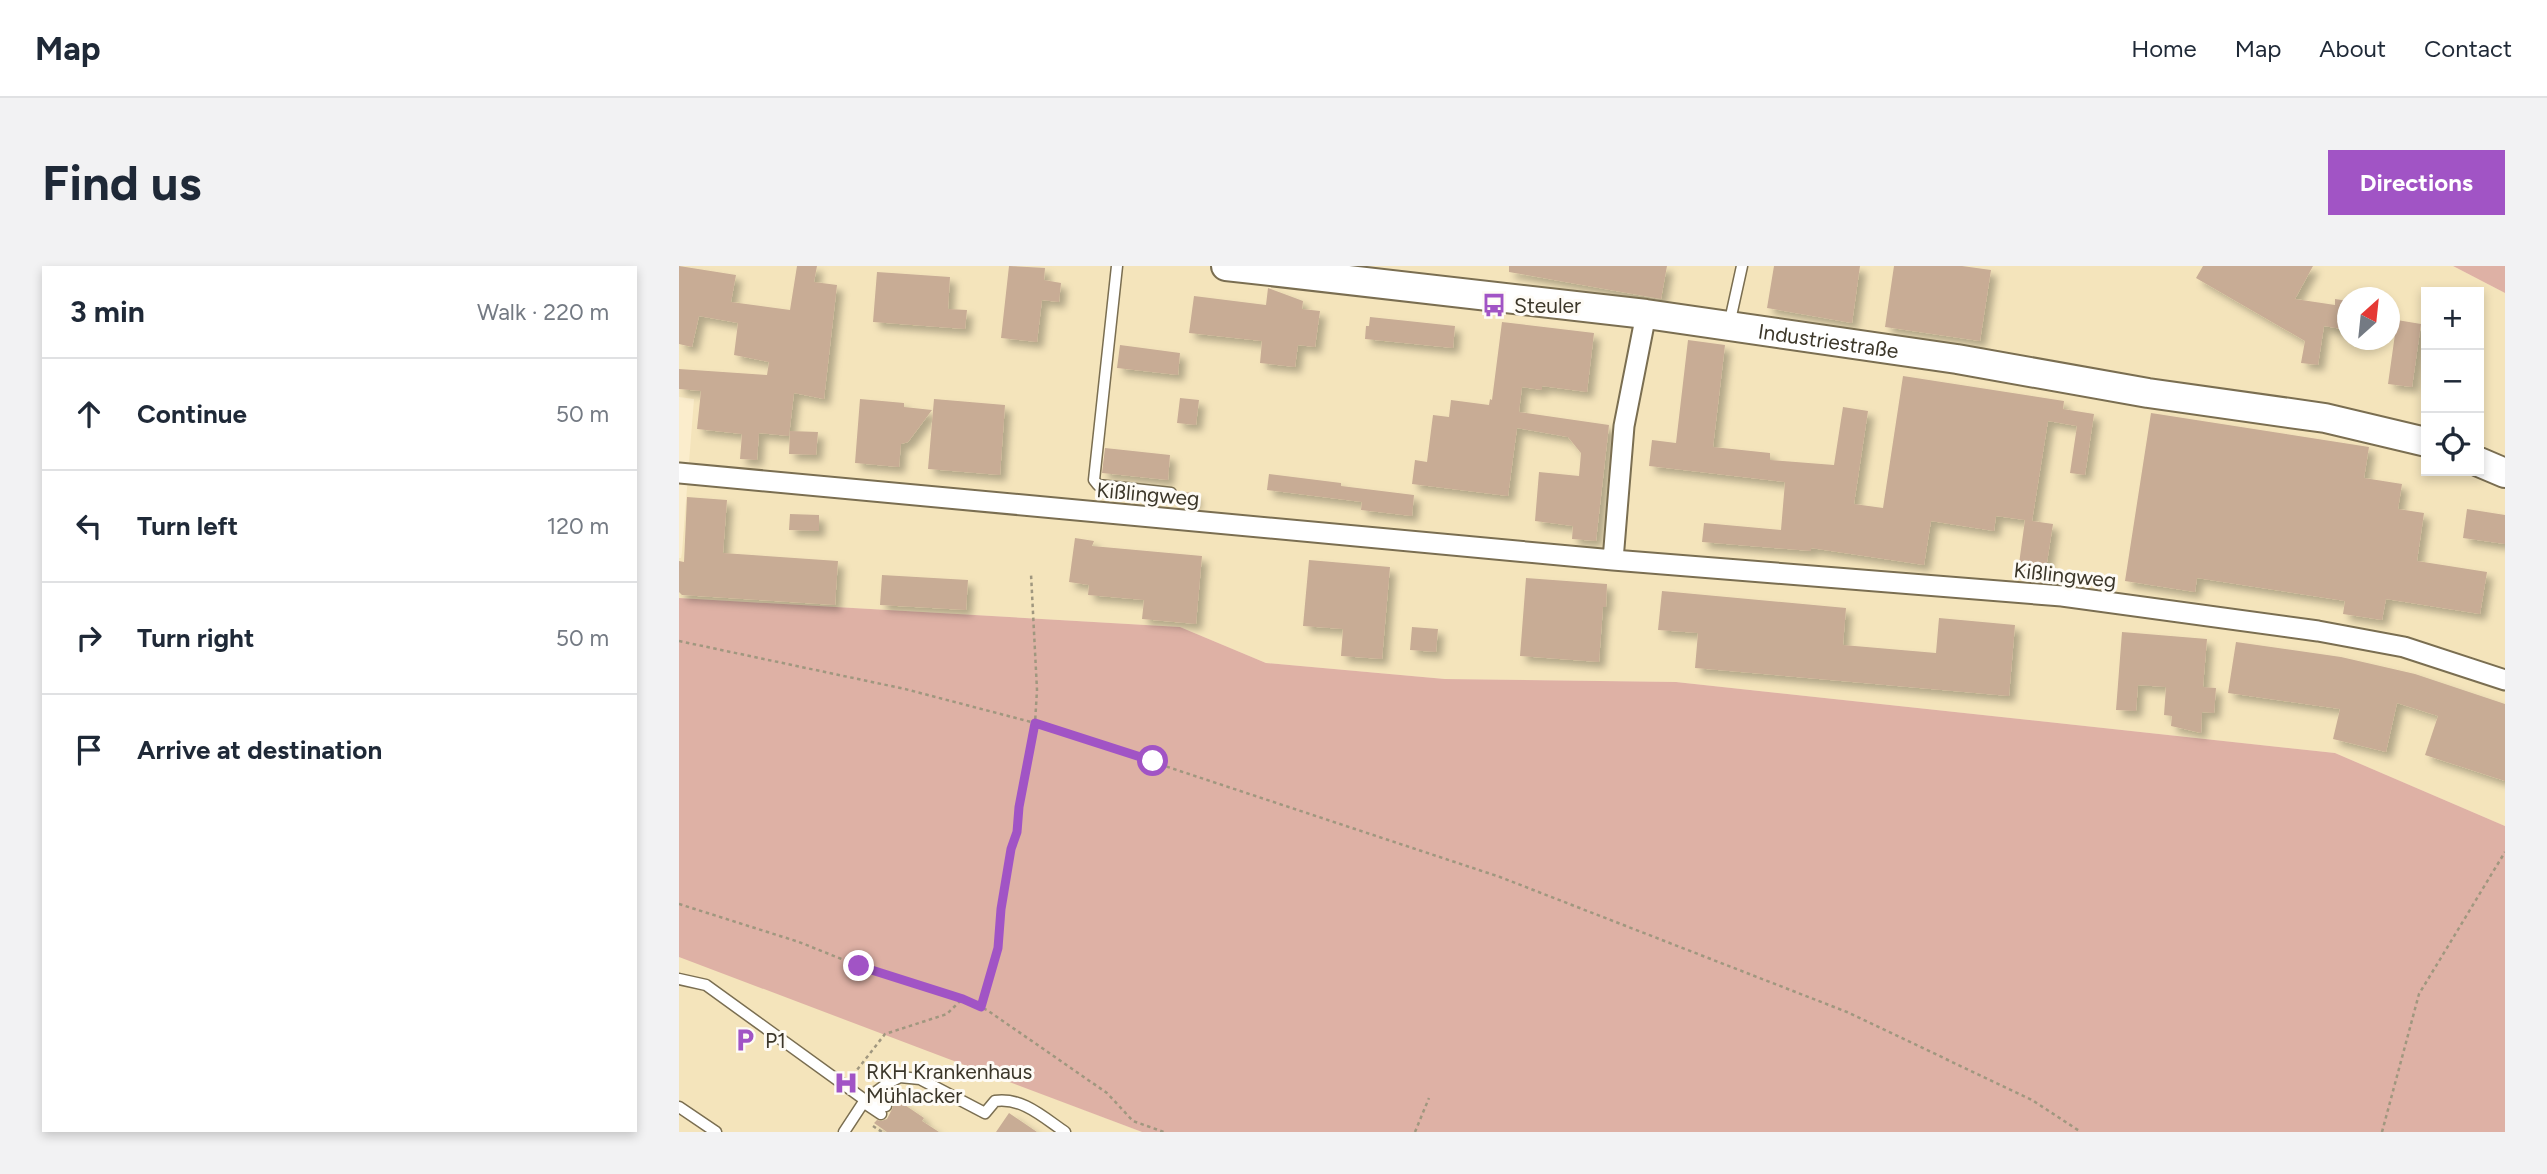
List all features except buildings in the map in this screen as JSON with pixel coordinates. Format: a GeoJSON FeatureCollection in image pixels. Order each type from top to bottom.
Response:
{"type":"FeatureCollection","features":[{"type":"Feature","properties":{"kind":"street","name":"Industriestraße"},"geometry":{"type":"LineString","coordinates":[[1226,266],[1728,325],[1957,359],[2148,393],[2325,418],[2421,441]]}},
{"type":"Feature","properties":{"kind":"street"},"geometry":{"type":"LineString","coordinates":[[1613,560],[1624,426],[1646,314]]}},
{"type":"Feature","properties":{"kind":"street"},"geometry":{"type":"LineString","coordinates":[[2484,464],[2505,473]]}},
{"type":"Feature","properties":{"kind":"street","name":"Kißlingweg"},"geometry":{"type":"LineString","coordinates":[[679,473],[1613,560],[2076,598],[2318,631],[2404,647],[2505,680]]}},
{"type":"Feature","properties":{"kind":"lane"},"geometry":{"type":"LineString","coordinates":[[1117,266],[1094,481],[1098,485],[1171,493]]}},
{"type":"Feature","properties":{"kind":"lane"},"geometry":{"type":"LineString","coordinates":[[1728,325],[1742,266]]}},
{"type":"Feature","properties":{"kind":"lane"},"geometry":{"type":"LineString","coordinates":[[679,979],[706,985],[845,1086],[883,1110]]}},
{"type":"Feature","properties":{"kind":"lane"},"geometry":{"type":"LineString","coordinates":[[844,1132],[866,1099],[900,1077],[920,1079],[985,1113],[995,1101],[1009,1099],[1022,1103],[1065,1132]]}},
{"type":"Feature","properties":{"kind":"lane"},"geometry":{"type":"LineString","coordinates":[[679,1107],[716,1132]]}},
{"type":"Feature","properties":{"kind":"path"},"geometry":{"type":"LineString","coordinates":[[981,1007],[998,948],[1001,909],[1035,723],[1037,690],[1031,574]]}},
{"type":"Feature","properties":{"kind":"path"},"geometry":{"type":"LineString","coordinates":[[679,641],[905,688],[1035,723],[1500,877],[1847,1012],[2032,1100],[2081,1132]]}},
{"type":"Feature","properties":{"kind":"path"},"geometry":{"type":"LineString","coordinates":[[2382,1132],[2419,994],[2505,852]]}},
{"type":"Feature","properties":{"kind":"path"},"geometry":{"type":"LineString","coordinates":[[679,904],[799,942],[859,966],[981,1007],[1107,1093],[1133,1121],[1164,1132]]}},
{"type":"Feature","properties":{"kind":"path"},"geometry":{"type":"LineString","coordinates":[[845,1086],[885,1034],[947,1014],[963,999]]}},
{"type":"Feature","properties":{"kind":"path"},"geometry":{"type":"LineString","coordinates":[[1415,1132],[1429,1098]]}},
{"type":"Feature","properties":{"kind":"shaded area"},"geometry":{"type":"Polygon","coordinates":[[[679,266],[2453,266],[2505,293],[2505,826],[2335,753],[1676,682],[1445,679],[1266,663],[1180,627],[679,598],[679,558],[682,552],[694,399],[679,397],[679,266]]]}},
{"type":"Feature","properties":{"kind":"shaded area"},"geometry":{"type":"Polygon","coordinates":[[[2453,266],[2505,266],[2505,293],[2453,266]]]}},
{"type":"Feature","properties":{"kind":"shaded area"},"geometry":{"type":"Polygon","coordinates":[[[679,598],[1180,627],[1266,663],[1445,679],[1676,682],[2335,753],[2505,826],[2505,1132],[1142,1132],[679,957],[679,598]]]}},
{"type":"Feature","properties":{"kind":"shaded area","name":"RKH Krankenhaus Mühlacker"},"geometry":{"type":"Polygon","coordinates":[[[679,957],[687,958],[1142,1132],[679,1132],[679,957]]]}},
{"type":"Feature","properties":{"kind":"place","name":"Steuler"},"geometry":{"type":"Point","coordinates":[1494,305]}},
{"type":"Feature","properties":{"kind":"place","name":"P1"},"geometry":{"type":"Point","coordinates":[745,1040]}},
{"type":"Feature","properties":{"kind":"place","name":"RKH Krankenhaus Mühlacker"},"geometry":{"type":"Point","coordinates":[846,1083]}},
{"type":"Feature","properties":{"kind":"route"},"geometry":{"type":"LineString","coordinates":[[859,966],[981,1007],[998,948],[1001,909],[1035,723],[1153,761]]}}]}
